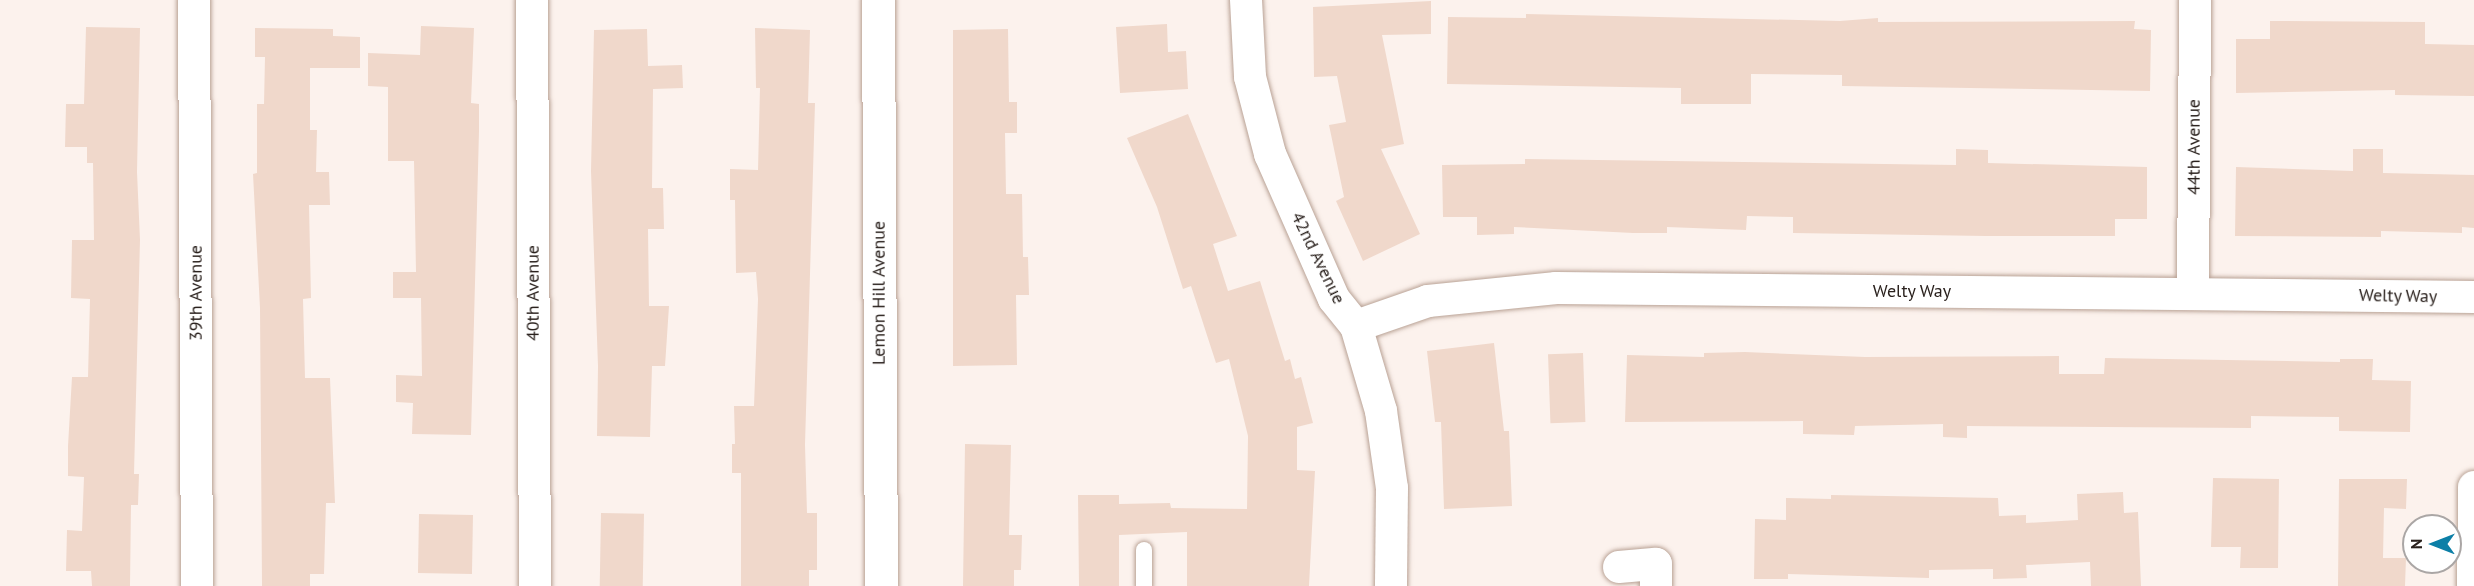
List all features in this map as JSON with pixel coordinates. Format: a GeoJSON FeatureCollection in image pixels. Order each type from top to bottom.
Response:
{"type":"FeatureCollection","features":[{"type":"Feature","properties":{"kind":"street","name":"39th Avenue"},"geometry":{"type":"LineString","coordinates":[[194,0],[197,586]]}},
{"type":"Feature","properties":{"kind":"street","name":"40th Avenue"},"geometry":{"type":"LineString","coordinates":[[532,0],[535,586]]}},
{"type":"Feature","properties":{"kind":"street","name":"Lemon Hill Avenue"},"geometry":{"type":"LineString","coordinates":[[878,0],[880,586]]}},
{"type":"Feature","properties":{"kind":"street","name":"42nd Avenue"},"geometry":{"type":"LineString","coordinates":[[1246,0],[1250,77],[1270,154],[1334,299],[1356,326],[1372,373],[1388,449],[1392,488],[1391,586]]}},
{"type":"Feature","properties":{"kind":"street","name":"44th Avenue"},"geometry":{"type":"LineString","coordinates":[[2193,293],[2195,0]]}},
{"type":"Feature","properties":{"kind":"street","name":"Welty Way"},"geometry":{"type":"LineString","coordinates":[[1356,326],[1428,301],[1556,288],[2474,297]]}},
{"type":"Feature","properties":{"kind":"street"},"geometry":{"type":"LineString","coordinates":[[2473,586],[2474,487]]}},
{"type":"Feature","properties":{"kind":"street"},"geometry":{"type":"LineString","coordinates":[[1619,567],[1656,564],[1656,586]]}},
{"type":"Feature","properties":{"kind":"lane"},"geometry":{"type":"LineString","coordinates":[[1144,550],[1144,586]]}},
{"type":"Feature","properties":{"kind":"building"},"geometry":{"type":"Polygon","coordinates":[[[1431,1],[1431,34],[1382,35],[1404,144],[1381,149],[1420,234],[1363,261],[1336,201],[1344,197],[1329,125],[1346,122],[1337,76],[1314,77],[1313,7],[1431,1]]]}},
{"type":"Feature","properties":{"kind":"building"},"geometry":{"type":"Polygon","coordinates":[[[1526,14],[1840,21],[1878,18],[1878,22],[2135,21],[2134,29],[2151,30],[2150,91],[1842,86],[1842,75],[1751,74],[1751,104],[1681,104],[1681,88],[1447,84],[1448,17],[1526,18],[1526,14]]]}},
{"type":"Feature","properties":{"kind":"building"},"geometry":{"type":"Polygon","coordinates":[[[2270,21],[2425,22],[2425,44],[2474,45],[2474,96],[2395,95],[2395,90],[2236,93],[2236,39],[2270,39],[2270,21]]]}},
{"type":"Feature","properties":{"kind":"building"},"geometry":{"type":"Polygon","coordinates":[[[1167,24],[1168,52],[1186,51],[1188,89],[1120,93],[1116,27],[1167,24]]]}},
{"type":"Feature","properties":{"kind":"building"},"geometry":{"type":"Polygon","coordinates":[[[421,26],[474,28],[471,103],[479,104],[479,131],[471,435],[412,434],[413,403],[396,402],[396,375],[422,376],[421,298],[393,298],[393,272],[416,272],[414,161],[388,161],[388,87],[368,86],[368,53],[420,55],[421,26]]]}},
{"type":"Feature","properties":{"kind":"building"},"geometry":{"type":"Polygon","coordinates":[[[86,27],[140,28],[137,172],[140,240],[134,474],[139,474],[138,505],[131,505],[130,586],[92,586],[91,571],[66,571],[67,530],[82,531],[84,477],[68,476],[68,446],[72,377],[88,377],[90,299],[71,298],[72,240],[94,240],[93,163],[87,163],[87,147],[65,147],[66,104],[84,104],[86,27]]]}},
{"type":"Feature","properties":{"kind":"building"},"geometry":{"type":"Polygon","coordinates":[[[255,28],[333,29],[333,36],[360,37],[360,68],[310,68],[310,130],[317,130],[316,172],[329,172],[330,205],[309,205],[311,298],[303,299],[305,378],[330,378],[335,503],[326,503],[324,574],[310,574],[310,586],[262,586],[260,308],[253,174],[257,173],[257,104],[264,104],[265,57],[255,57],[255,28]]]}},
{"type":"Feature","properties":{"kind":"building"},"geometry":{"type":"Polygon","coordinates":[[[755,28],[810,30],[808,103],[815,103],[805,445],[807,513],[817,513],[817,570],[809,570],[809,586],[741,586],[741,473],[732,473],[732,444],[735,444],[734,406],[754,406],[758,299],[756,272],[736,273],[735,200],[730,200],[730,169],[758,170],[760,88],[756,88],[755,28]]]}},
{"type":"Feature","properties":{"kind":"building"},"geometry":{"type":"Polygon","coordinates":[[[647,29],[648,66],[682,65],[683,88],[653,89],[652,188],[663,188],[664,229],[648,229],[649,306],[669,306],[665,366],[652,366],[650,437],[597,436],[598,366],[591,171],[594,30],[647,29]]]}},
{"type":"Feature","properties":{"kind":"building"},"geometry":{"type":"Polygon","coordinates":[[[1008,29],[1009,102],[1017,102],[1017,133],[1005,133],[1006,194],[1022,194],[1023,257],[1028,257],[1029,295],[1016,295],[1017,365],[953,366],[953,30],[1008,29]]]}},
{"type":"Feature","properties":{"kind":"building"},"geometry":{"type":"Polygon","coordinates":[[[1188,114],[1237,236],[1213,244],[1228,291],[1260,281],[1285,361],[1290,359],[1295,379],[1301,377],[1313,423],[1297,427],[1297,470],[1315,471],[1309,586],[1187,586],[1187,532],[1119,535],[1119,586],[1079,586],[1078,495],[1119,495],[1119,504],[1170,503],[1171,508],[1247,509],[1248,436],[1229,359],[1216,363],[1191,286],[1183,289],[1157,207],[1127,138],[1188,114]]]}},
{"type":"Feature","properties":{"kind":"building"},"geometry":{"type":"Polygon","coordinates":[[[1956,149],[1988,150],[1988,163],[2147,167],[2147,219],[2115,219],[2115,236],[1793,233],[1793,217],[1747,216],[1746,230],[1667,227],[1667,233],[1633,233],[1514,227],[1514,234],[1477,235],[1477,217],[1443,217],[1442,165],[1525,164],[1525,159],[1956,165],[1956,149]]]}},
{"type":"Feature","properties":{"kind":"building"},"geometry":{"type":"Polygon","coordinates":[[[2353,149],[2383,149],[2383,173],[2474,175],[2474,228],[2462,227],[2462,233],[2381,231],[2381,237],[2235,236],[2236,167],[2353,171],[2353,149]]]}},
{"type":"Feature","properties":{"kind":"building"},"geometry":{"type":"Polygon","coordinates":[[[1494,343],[1504,431],[1509,431],[1512,506],[1444,509],[1441,422],[1435,422],[1427,351],[1494,343]]]}},
{"type":"Feature","properties":{"kind":"building"},"geometry":{"type":"Polygon","coordinates":[[[1745,352],[1865,357],[2059,356],[2059,374],[2104,374],[2105,358],[2340,362],[2340,359],[2373,359],[2372,380],[2411,381],[2410,432],[2339,431],[2339,417],[2251,416],[2251,428],[1967,426],[1967,438],[1943,437],[1943,424],[1855,426],[1854,435],[1803,434],[1803,421],[1625,422],[1627,355],[1704,357],[1704,353],[1745,352]]]}},
{"type":"Feature","properties":{"kind":"building"},"geometry":{"type":"Polygon","coordinates":[[[1583,353],[1585,422],[1550,423],[1548,354],[1583,353]]]}},
{"type":"Feature","properties":{"kind":"building"},"geometry":{"type":"Polygon","coordinates":[[[965,444],[1011,445],[1009,535],[1022,535],[1021,570],[1014,570],[1014,586],[963,586],[965,444]]]}},
{"type":"Feature","properties":{"kind":"building"},"geometry":{"type":"Polygon","coordinates":[[[2213,478],[2279,479],[2278,568],[2240,568],[2241,547],[2211,547],[2213,478]]]}},
{"type":"Feature","properties":{"kind":"building"},"geometry":{"type":"Polygon","coordinates":[[[2339,479],[2407,479],[2406,509],[2384,508],[2383,558],[2402,558],[2405,586],[2338,586],[2339,479]]]}},
{"type":"Feature","properties":{"kind":"building"},"geometry":{"type":"Polygon","coordinates":[[[2123,492],[2124,513],[2138,512],[2141,586],[2091,586],[2090,562],[2026,565],[2027,578],[1993,579],[1993,569],[1929,570],[1929,578],[1788,574],[1788,579],[1754,579],[1755,519],[1786,520],[1786,498],[1831,499],[1831,495],[1998,498],[1999,516],[2026,515],[2026,523],[2078,520],[2077,494],[2123,492]]]}},
{"type":"Feature","properties":{"kind":"building"},"geometry":{"type":"Polygon","coordinates":[[[601,513],[644,514],[643,586],[600,586],[601,513]]]}},
{"type":"Feature","properties":{"kind":"building"},"geometry":{"type":"Polygon","coordinates":[[[419,514],[473,515],[472,574],[418,573],[419,514]]]}}]}
